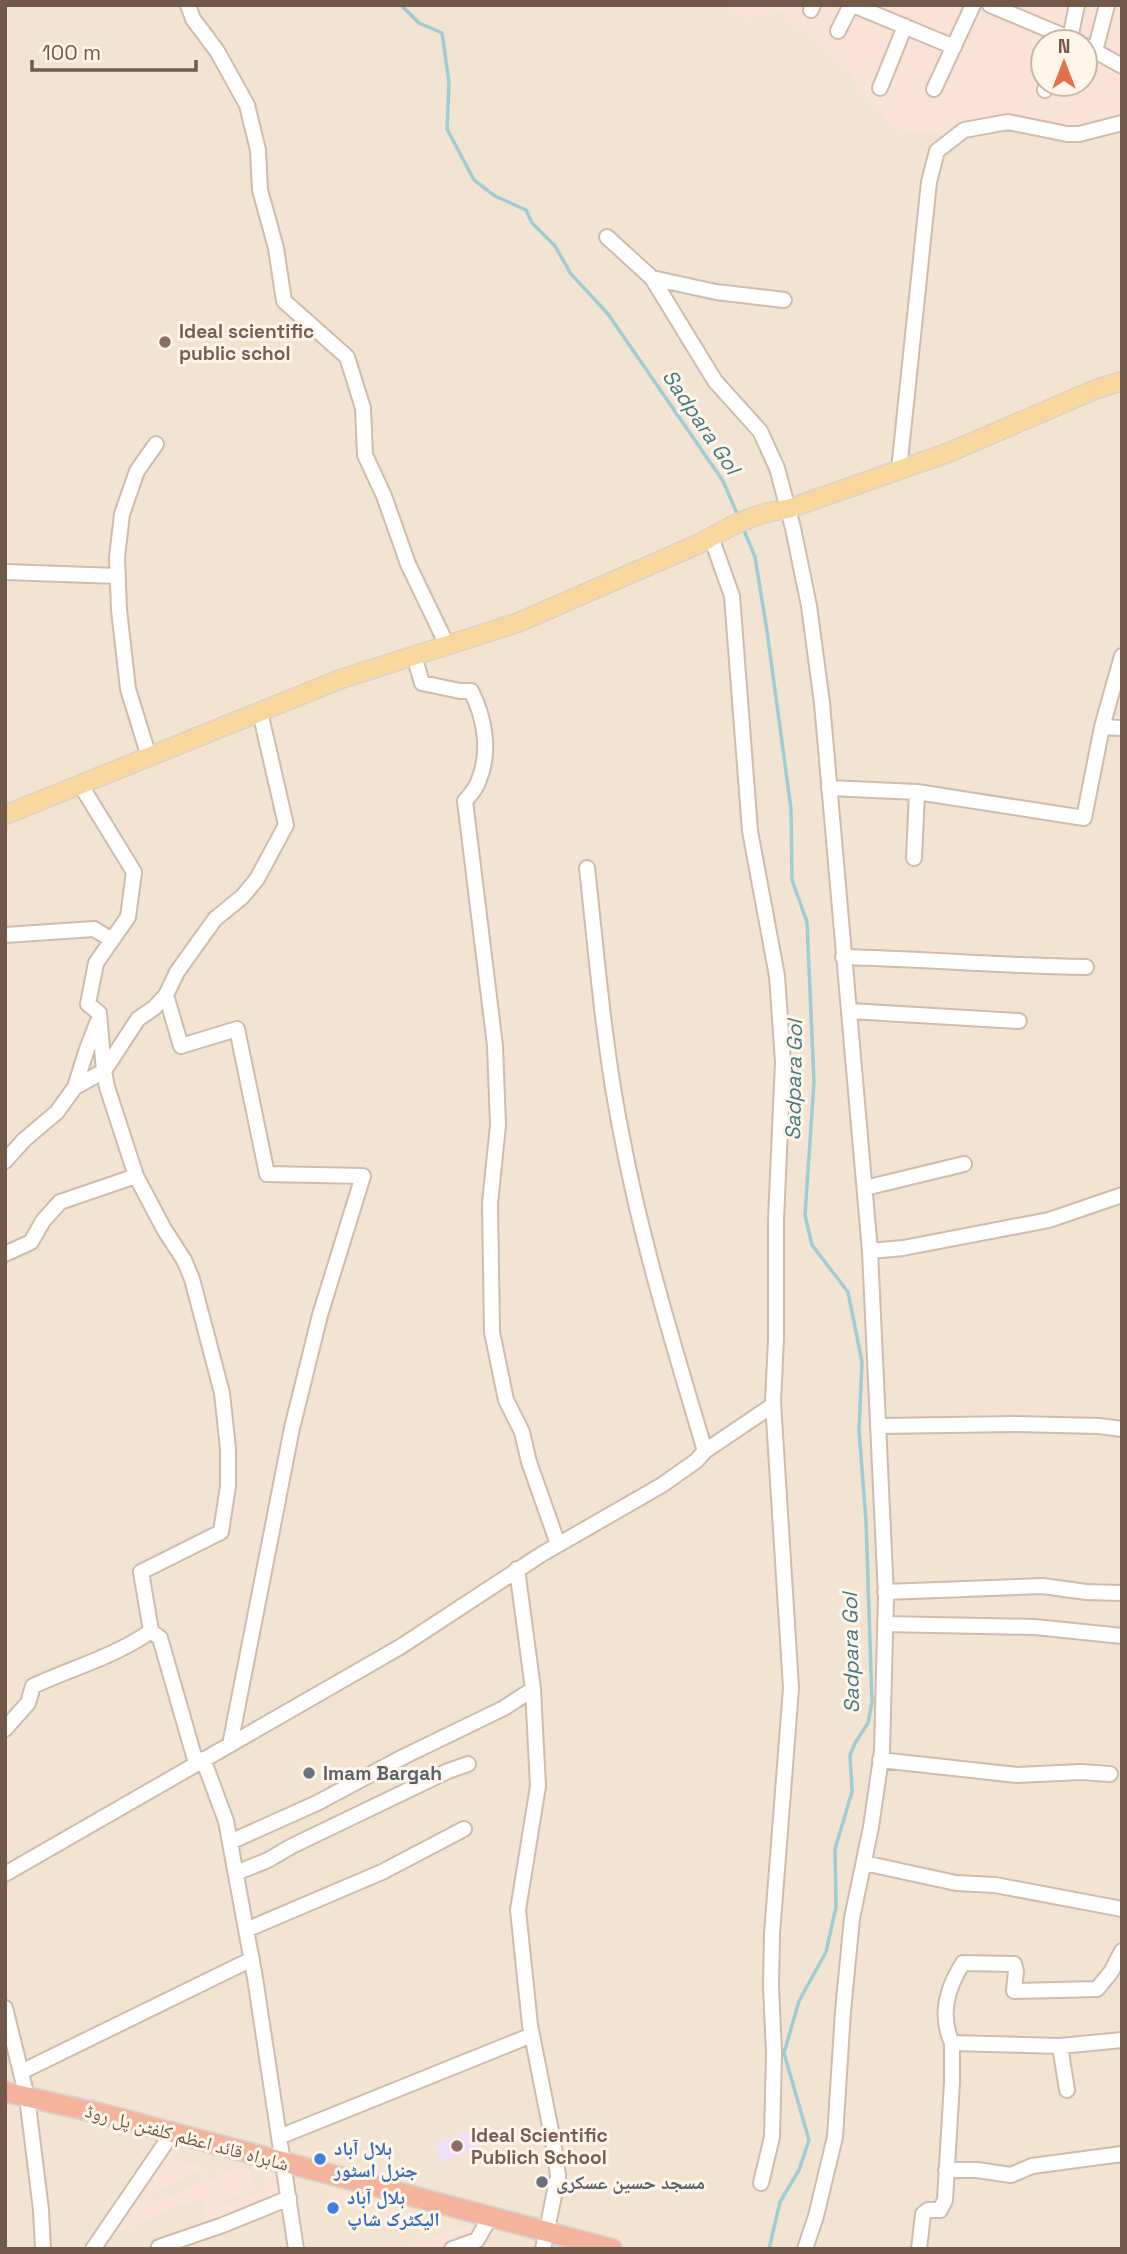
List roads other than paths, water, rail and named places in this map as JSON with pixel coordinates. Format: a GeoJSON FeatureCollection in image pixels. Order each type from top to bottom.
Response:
{"type":"FeatureCollection","features":[{"type":"Feature","properties":{"kind":"highway","name":"شاہراہ قائد اعظم کلفٹن پل روڈ"},"geometry":{"type":"LineString","coordinates":[[5,2092],[173,2133],[490,2217],[545,2240],[612,2249]]}},
{"type":"Feature","properties":{"kind":"main road"},"geometry":{"type":"LineString","coordinates":[[5,814],[341,679],[517,622],[767,511],[788,509],[950,452],[1094,390],[1122,381]]}},
{"type":"Feature","properties":{"kind":"street"},"geometry":{"type":"LineString","coordinates":[[188,5],[193,19],[217,51],[247,105],[258,150],[260,190],[276,248],[284,301],[347,357],[363,408],[365,455],[384,496],[408,564],[447,645]]}},
{"type":"Feature","properties":{"kind":"street"},"geometry":{"type":"LineString","coordinates":[[838,31],[852,5],[954,47]]}},
{"type":"Feature","properties":{"kind":"street"},"geometry":{"type":"LineString","coordinates":[[934,89],[973,5]]}},
{"type":"Feature","properties":{"kind":"street"},"geometry":{"type":"LineString","coordinates":[[990,5],[1014,9],[1048,28]]}},
{"type":"Feature","properties":{"kind":"street"},"geometry":{"type":"LineString","coordinates":[[1072,28],[1077,5]]}},
{"type":"Feature","properties":{"kind":"street"},"geometry":{"type":"LineString","coordinates":[[1098,28],[1107,5]]}},
{"type":"Feature","properties":{"kind":"street"},"geometry":{"type":"LineString","coordinates":[[880,88],[905,26]]}},
{"type":"Feature","properties":{"kind":"street"},"geometry":{"type":"LineString","coordinates":[[1099,53],[1122,66]]}},
{"type":"Feature","properties":{"kind":"street"},"geometry":{"type":"LineString","coordinates":[[899,470],[929,182],[937,151],[964,130],[1008,122],[1067,134],[1079,134],[1122,123]]}},
{"type":"Feature","properties":{"kind":"street"},"geometry":{"type":"LineString","coordinates":[[607,237],[652,278],[715,381],[760,431],[777,468],[788,509],[809,606],[822,703],[870,1251],[886,1592],[880,1760],[864,1863],[852,1918],[835,2137],[805,2249]]}},
{"type":"Feature","properties":{"kind":"street"},"geometry":{"type":"LineString","coordinates":[[652,278],[716,292],[784,300]]}},
{"type":"Feature","properties":{"kind":"street"},"geometry":{"type":"LineString","coordinates":[[149,757],[128,689],[117,557],[122,514],[137,471],[156,444]]}},
{"type":"Feature","properties":{"kind":"street"},"geometry":{"type":"LineString","coordinates":[[714,535],[733,596],[750,831],[777,976],[783,1062],[776,1220],[773,1405],[791,1688],[772,1934],[772,2137],[761,2183]]}},
{"type":"Feature","properties":{"kind":"street"},"geometry":{"type":"LineString","coordinates":[[5,572],[118,576]]}},
{"type":"Feature","properties":{"kind":"street"},"geometry":{"type":"LineString","coordinates":[[414,656],[422,683],[471,691],[477,701],[486,737],[484,764],[478,784],[466,800],[495,1046],[498,1125],[490,1203],[492,1332],[506,1400],[522,1432],[529,1462],[558,1544]]}},
{"type":"Feature","properties":{"kind":"street"},"geometry":{"type":"LineString","coordinates":[[828,788],[917,792],[1084,818],[1102,727],[1122,656]]}},
{"type":"Feature","properties":{"kind":"street"},"geometry":{"type":"LineString","coordinates":[[75,1087],[104,1071],[138,1019],[166,995],[177,972],[215,919],[242,897],[257,879],[286,825],[260,712]]}},
{"type":"Feature","properties":{"kind":"street"},"geometry":{"type":"LineString","coordinates":[[1102,727],[1122,728]]}},
{"type":"Feature","properties":{"kind":"street"},"geometry":{"type":"LineString","coordinates":[[80,784],[134,872],[128,916],[96,963],[88,1004],[99,1013],[107,1087],[136,1176],[192,1279],[222,1393],[228,1449],[228,1486],[221,1532],[141,1572],[150,1630],[160,1638],[199,1761],[226,1821],[251,1959],[296,2249]]}},
{"type":"Feature","properties":{"kind":"street"},"geometry":{"type":"LineString","coordinates":[[915,858],[917,792]]}},
{"type":"Feature","properties":{"kind":"street"},"geometry":{"type":"LineString","coordinates":[[587,868],[622,1137],[663,1313],[705,1451]]}},
{"type":"Feature","properties":{"kind":"street"},"geometry":{"type":"LineString","coordinates":[[5,935],[94,929],[112,940]]}},
{"type":"Feature","properties":{"kind":"street"},"geometry":{"type":"LineString","coordinates":[[843,957],[1086,967]]}},
{"type":"Feature","properties":{"kind":"street"},"geometry":{"type":"LineString","coordinates":[[166,995],[181,1046],[237,1028],[267,1174],[363,1176],[320,1315],[292,1428],[230,1745]]}},
{"type":"Feature","properties":{"kind":"street"},"geometry":{"type":"LineString","coordinates":[[850,1011],[1019,1021]]}},
{"type":"Feature","properties":{"kind":"street"},"geometry":{"type":"LineString","coordinates":[[5,1161],[24,1140],[57,1112],[75,1087],[99,1018]]}},
{"type":"Feature","properties":{"kind":"street"},"geometry":{"type":"LineString","coordinates":[[865,1188],[964,1164]]}},
{"type":"Feature","properties":{"kind":"street"},"geometry":{"type":"LineString","coordinates":[[5,1254],[31,1242],[43,1221],[60,1202],[136,1176]]}},
{"type":"Feature","properties":{"kind":"street"},"geometry":{"type":"LineString","coordinates":[[870,1251],[903,1248],[1049,1220],[1122,1195]]}},
{"type":"Feature","properties":{"kind":"street"},"geometry":{"type":"LineString","coordinates":[[5,1874],[401,1647],[517,1569],[662,1485],[696,1461],[705,1451],[773,1405]]}},
{"type":"Feature","properties":{"kind":"street"},"geometry":{"type":"LineString","coordinates":[[880,1426],[1016,1424],[1122,1429]]}},
{"type":"Feature","properties":{"kind":"street"},"geometry":{"type":"LineString","coordinates":[[517,1569],[533,1689],[538,1786],[518,1910],[532,2035],[554,2141],[558,2176],[545,2240]]}},
{"type":"Feature","properties":{"kind":"street"},"geometry":{"type":"LineString","coordinates":[[886,1592],[1043,1586],[1086,1592],[1122,1593]]}},
{"type":"Feature","properties":{"kind":"street"},"geometry":{"type":"LineString","coordinates":[[885,1624],[1035,1627],[1122,1636]]}},
{"type":"Feature","properties":{"kind":"street"},"geometry":{"type":"LineString","coordinates":[[5,1729],[28,1703],[33,1686],[138,1640],[150,1630]]}},
{"type":"Feature","properties":{"kind":"street"},"geometry":{"type":"LineString","coordinates":[[230,1842],[317,1803],[504,1707],[533,1689]]}},
{"type":"Feature","properties":{"kind":"street"},"geometry":{"type":"LineString","coordinates":[[880,1760],[1017,1775],[1082,1772],[1110,1774]]}},
{"type":"Feature","properties":{"kind":"street"},"geometry":{"type":"LineString","coordinates":[[236,1873],[268,1860],[448,1771],[468,1764]]}},
{"type":"Feature","properties":{"kind":"street"},"geometry":{"type":"LineString","coordinates":[[246,1930],[382,1872],[464,1829]]}},
{"type":"Feature","properties":{"kind":"street"},"geometry":{"type":"LineString","coordinates":[[864,1863],[956,1883],[995,1885],[1122,1909]]}},
{"type":"Feature","properties":{"kind":"street"},"geometry":{"type":"LineString","coordinates":[[919,2249],[923,2214],[928,2210],[940,2210],[945,2200],[952,2082],[952,2043],[946,2030],[946,2008],[951,1981],[963,1963],[1014,1964],[1014,1991],[1097,1989],[1111,1972],[1122,1951]]}},
{"type":"Feature","properties":{"kind":"street"},"geometry":{"type":"LineString","coordinates":[[21,2072],[251,1959]]}},
{"type":"Feature","properties":{"kind":"street"},"geometry":{"type":"LineString","coordinates":[[5,2008],[27,2096],[43,2249]]}},
{"type":"Feature","properties":{"kind":"street"},"geometry":{"type":"LineString","coordinates":[[279,2137],[532,2035]]}},
{"type":"Feature","properties":{"kind":"street"},"geometry":{"type":"LineString","coordinates":[[952,2043],[1060,2046],[1122,2040]]}},
{"type":"Feature","properties":{"kind":"street"},"geometry":{"type":"LineString","coordinates":[[1060,2046],[1067,2090]]}},
{"type":"Feature","properties":{"kind":"street"},"geometry":{"type":"LineString","coordinates":[[93,2249],[173,2133]]}},
{"type":"Feature","properties":{"kind":"street"},"geometry":{"type":"LineString","coordinates":[[946,2170],[977,2170],[1012,2175],[1032,2166],[1122,2154]]}},
{"type":"Feature","properties":{"kind":"street"},"geometry":{"type":"LineString","coordinates":[[159,2247],[289,2198]]}},
{"type":"Feature","properties":{"kind":"street"},"geometry":{"type":"LineString","coordinates":[[452,2249],[477,2240],[490,2217]]}},
{"type":"Feature","properties":{"kind":"waterway","name":"Sadpara Gol"},"geometry":{"type":"LineString","coordinates":[[401,5],[419,23],[442,33],[449,82],[447,129],[474,180],[495,196],[526,210],[532,223],[555,246],[571,274],[608,314],[723,481],[739,518]]}},
{"type":"Feature","properties":{"kind":"waterway","name":"Sadpara Gol"},"geometry":{"type":"LineString","coordinates":[[743,528],[755,557],[767,631],[791,809],[792,880],[807,922],[814,1082],[805,1215],[812,1245],[848,1292],[862,1362],[859,1430],[866,1521],[872,1702],[868,1723],[850,1755],[852,1792],[835,1849],[836,1907],[826,1952],[799,2001],[784,2053],[809,2140],[799,2170],[780,2202],[769,2249]]}},
{"type":"Feature","properties":{"kind":"place","name":"Ideal scientific public schol"},"geometry":{"type":"Point","coordinates":[165,342]}},
{"type":"Feature","properties":{"kind":"place","name":"Imam Bargah"},"geometry":{"type":"Point","coordinates":[309,1773]}},
{"type":"Feature","properties":{"kind":"place","name":"Ideal Scientific Publich School"},"geometry":{"type":"Point","coordinates":[457,2146]}},
{"type":"Feature","properties":{"kind":"place","name":"ہلال آباد جنرل اسٹور"},"geometry":{"type":"Point","coordinates":[320,2159]}},
{"type":"Feature","properties":{"kind":"place","name":"مسجد حسین عسکری"},"geometry":{"type":"Point","coordinates":[542,2182]}},
{"type":"Feature","properties":{"kind":"place","name":"ہلال آباد الیکٹرک شاپ"},"geometry":{"type":"Point","coordinates":[333,2208]}}]}
